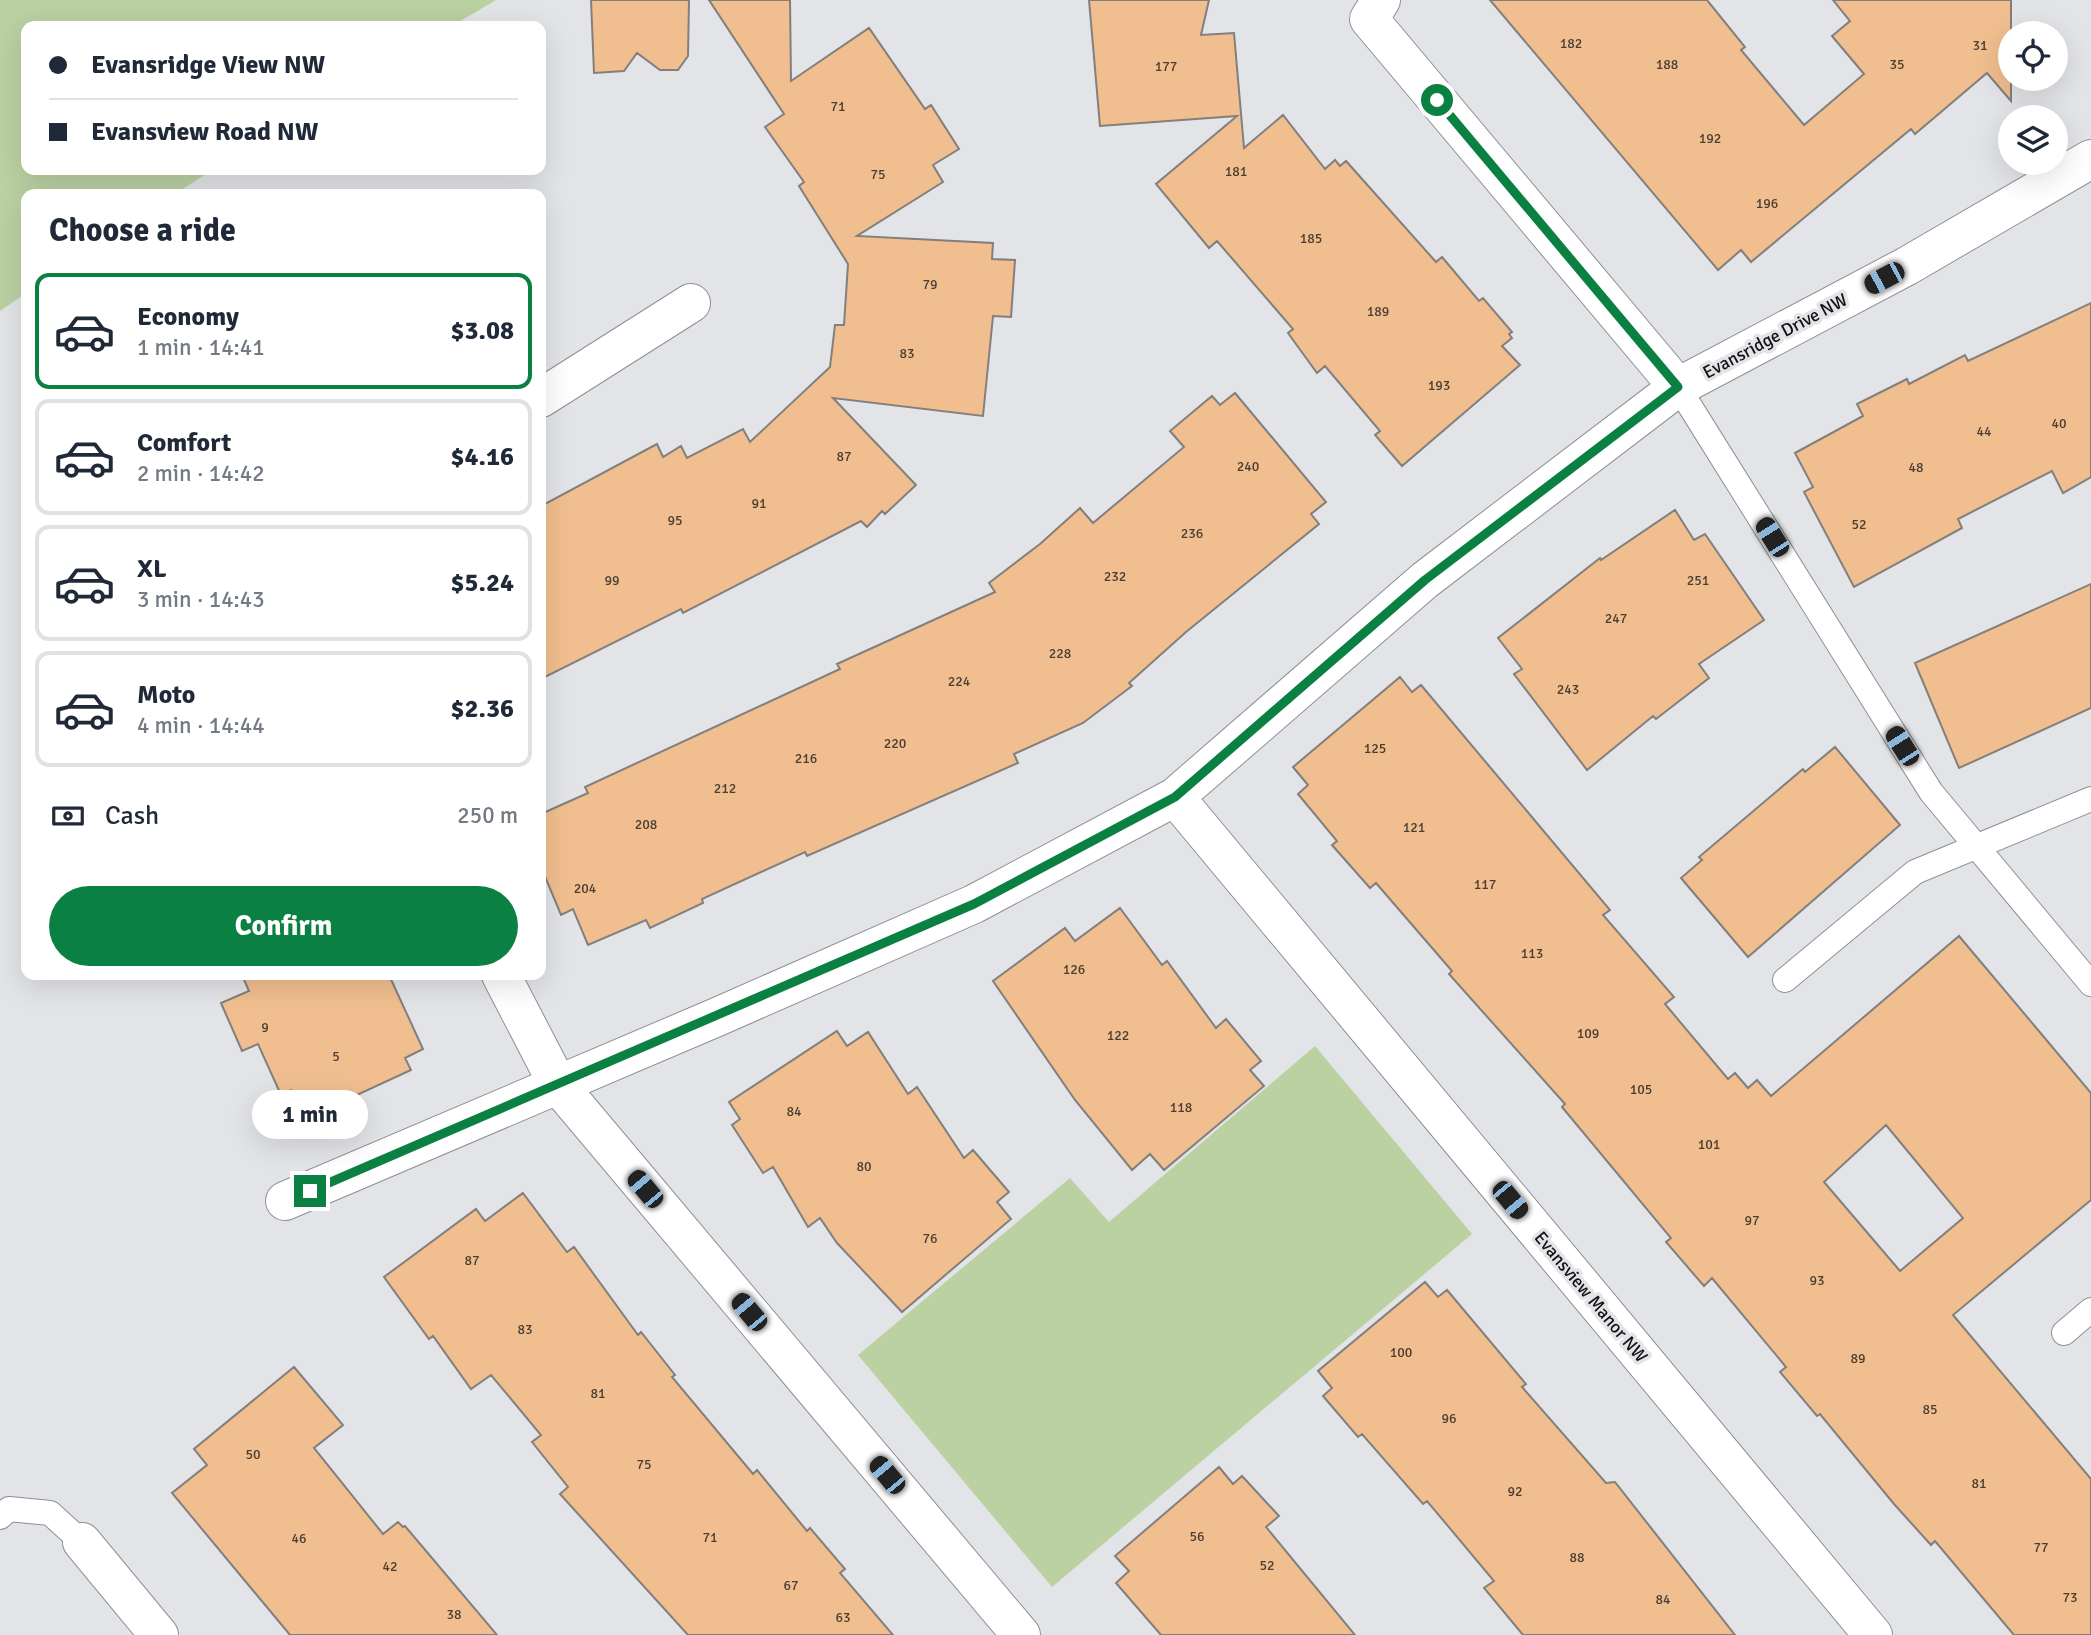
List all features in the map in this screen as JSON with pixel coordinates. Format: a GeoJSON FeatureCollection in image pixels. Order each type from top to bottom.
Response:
{"type":"FeatureCollection","features":[{"type":"Feature","properties":{"kind":"street"},"geometry":{"type":"LineString","coordinates":[[1381,0],[1369,19],[1678,387]]}},
{"type":"Feature","properties":{"kind":"street","name":"Evansridge Drive NW"},"geometry":{"type":"LineString","coordinates":[[285,1201],[558,1086],[974,904],[1175,797],[1425,580],[1678,387],[1907,266],[2091,159]]}},
{"type":"Feature","properties":{"kind":"street"},"geometry":{"type":"LineString","coordinates":[[546,395],[691,303]]}},
{"type":"Feature","properties":{"kind":"street","name":"Evansview Manor NW"},"geometry":{"type":"LineString","coordinates":[[1175,797],[1873,1635]]}},
{"type":"Feature","properties":{"kind":"street"},"geometry":{"type":"LineString","coordinates":[[504,980],[558,1086],[1021,1635]]}},
{"type":"Feature","properties":{"kind":"street"},"geometry":{"type":"LineString","coordinates":[[82,1542],[159,1635]]}},
{"type":"Feature","properties":{"kind":"lane"},"geometry":{"type":"LineString","coordinates":[[1678,387],[1931,792],[2091,984]]}},
{"type":"Feature","properties":{"kind":"lane"},"geometry":{"type":"LineString","coordinates":[[1785,979],[1915,872],[2091,799]]}},
{"type":"Feature","properties":{"kind":"lane"},"geometry":{"type":"LineString","coordinates":[[2064,1332],[2091,1310]]}},
{"type":"Feature","properties":{"kind":"lane"},"geometry":{"type":"LineString","coordinates":[[0,1517],[9,1509],[50,1513],[82,1542]]}},
{"type":"Feature","properties":{"kind":"green space"},"geometry":{"type":"Polygon","coordinates":[[[0,0],[496,0],[460,21],[21,21],[21,175],[204,175],[183,189],[21,189],[21,296],[0,311],[0,0]]]}},
{"type":"Feature","properties":{"kind":"green space"},"geometry":{"type":"Polygon","coordinates":[[[1315,1046],[1472,1234],[1052,1587],[858,1355],[1070,1178],[1109,1222],[1315,1046]]]}},
{"type":"Feature","properties":{"kind":"building"},"geometry":{"type":"Polygon","coordinates":[[[591,0],[689,0],[688,56],[678,70],[660,70],[637,53],[624,71],[594,73],[591,0]]]}},
{"type":"Feature","properties":{"kind":"building"},"geometry":{"type":"Polygon","coordinates":[[[709,0],[790,0],[791,81],[869,28],[925,109],[931,105],[959,149],[933,165],[943,182],[857,236],[993,243],[992,259],[1015,260],[1011,317],[993,316],[983,416],[833,398],[916,485],[885,514],[882,511],[867,527],[861,521],[683,613],[681,609],[546,676],[546,503],[657,444],[663,457],[681,446],[687,458],[743,429],[750,442],[830,367],[835,325],[844,325],[848,264],[799,186],[804,182],[765,127],[784,114],[709,0]]]}},
{"type":"Feature","properties":{"kind":"building"},"geometry":{"type":"Polygon","coordinates":[[[1089,0],[1209,0],[1201,35],[1234,33],[1244,148],[1283,115],[1325,169],[1335,160],[1340,166],[1346,161],[1436,262],[1442,257],[1479,301],[1483,298],[1512,332],[1509,334],[1512,338],[1502,346],[1520,365],[1402,466],[1375,435],[1380,431],[1325,366],[1317,373],[1288,333],[1293,329],[1217,241],[1209,248],[1156,184],[1237,116],[1100,126],[1089,0]]]}},
{"type":"Feature","properties":{"kind":"building"},"geometry":{"type":"Polygon","coordinates":[[[1490,0],[1707,0],[1745,47],[1741,50],[1804,125],[1864,74],[1832,36],[1850,21],[1833,0],[2011,0],[2011,21],[1998,21],[1998,86],[1987,73],[1915,134],[1911,129],[1751,262],[1741,250],[1718,270],[1490,0]]]}},
{"type":"Feature","properties":{"kind":"building"},"geometry":{"type":"Polygon","coordinates":[[[2002,91],[2011,91],[2011,101],[2002,91]]]}},
{"type":"Feature","properties":{"kind":"building"},"geometry":{"type":"Polygon","coordinates":[[[2091,303],[2091,477],[2063,493],[2052,471],[1958,519],[1962,528],[1854,587],[1804,492],[1813,487],[1795,453],[1863,416],[1857,404],[1907,379],[1909,384],[1965,355],[1968,361],[2091,303]]]}},
{"type":"Feature","properties":{"kind":"building"},"geometry":{"type":"Polygon","coordinates":[[[1235,393],[1326,502],[1311,514],[1319,524],[1186,632],[1129,683],[1132,686],[1083,723],[1014,754],[1018,763],[807,856],[805,852],[702,899],[703,903],[650,928],[646,920],[588,945],[573,909],[561,915],[546,879],[546,812],[588,793],[585,787],[840,669],[837,664],[995,592],[989,583],[1040,544],[1080,508],[1093,523],[1184,447],[1170,431],[1212,396],[1220,405],[1235,393]]]}},
{"type":"Feature","properties":{"kind":"building"},"geometry":{"type":"Polygon","coordinates":[[[1675,510],[1694,540],[1705,534],[1764,620],[1699,664],[1709,678],[1656,719],[1653,716],[1587,770],[1514,674],[1522,669],[1498,638],[1600,558],[1601,560],[1675,510]]]}},
{"type":"Feature","properties":{"kind":"building"},"geometry":{"type":"Polygon","coordinates":[[[2091,584],[2091,708],[1959,768],[1915,663],[2091,584]]]}},
{"type":"Feature","properties":{"kind":"building"},"geometry":{"type":"Polygon","coordinates":[[[1400,677],[1412,692],[1421,685],[1610,910],[1603,915],[1674,997],[1665,1004],[1728,1079],[1735,1073],[1748,1088],[1757,1080],[1771,1096],[1959,936],[2091,1093],[2091,1200],[1953,1315],[2091,1479],[2091,1635],[2014,1635],[1935,1541],[1931,1545],[1820,1414],[1817,1416],[1780,1372],[1786,1367],[1712,1278],[1704,1286],[1666,1242],[1671,1238],[1562,1107],[1565,1104],[1449,974],[1452,971],[1376,883],[1370,888],[1332,845],[1337,841],[1298,794],[1308,785],[1293,767],[1400,677]],[[1886,1125],[1824,1182],[1900,1271],[1963,1218],[1886,1125]]]}},
{"type":"Feature","properties":{"kind":"building"},"geometry":{"type":"Polygon","coordinates":[[[1835,747],[1900,825],[1748,957],[1681,878],[1702,860],[1699,857],[1803,769],[1805,772],[1835,747]]]}},
{"type":"Feature","properties":{"kind":"building"},"geometry":{"type":"Polygon","coordinates":[[[1120,908],[1162,965],[1167,961],[1216,1028],[1226,1019],[1261,1061],[1250,1070],[1264,1086],[1164,1170],[1150,1154],[1132,1170],[1075,1100],[993,981],[1065,928],[1075,941],[1120,908]]]}},
{"type":"Feature","properties":{"kind":"building"},"geometry":{"type":"Polygon","coordinates":[[[244,980],[391,980],[423,1049],[405,1058],[411,1070],[305,1119],[291,1090],[281,1095],[258,1044],[242,1051],[221,1003],[249,991],[244,980]]]}},
{"type":"Feature","properties":{"kind":"building"},"geometry":{"type":"Polygon","coordinates":[[[837,1031],[847,1046],[868,1032],[908,1094],[917,1087],[964,1158],[973,1150],[1009,1192],[997,1202],[1011,1219],[902,1312],[837,1243],[820,1218],[808,1227],[773,1167],[763,1173],[732,1125],[740,1119],[729,1102],[837,1031]]]}},
{"type":"Feature","properties":{"kind":"building"},"geometry":{"type":"Polygon","coordinates":[[[523,1193],[567,1252],[574,1247],[638,1335],[641,1332],[675,1375],[672,1377],[753,1474],[757,1470],[807,1531],[810,1528],[845,1569],[840,1573],[893,1635],[688,1635],[560,1494],[568,1487],[532,1442],[541,1435],[491,1375],[471,1389],[433,1336],[429,1339],[384,1277],[476,1209],[485,1221],[523,1193]]]}},
{"type":"Feature","properties":{"kind":"building"},"geometry":{"type":"Polygon","coordinates":[[[1425,1282],[1438,1297],[1447,1290],[1526,1384],[1522,1387],[1606,1483],[1615,1482],[1735,1635],[1523,1635],[1484,1588],[1494,1581],[1427,1501],[1423,1504],[1362,1434],[1358,1437],[1323,1396],[1332,1388],[1318,1371],[1425,1282]]]}},
{"type":"Feature","properties":{"kind":"building"},"geometry":{"type":"Polygon","coordinates":[[[294,1367],[343,1425],[314,1448],[383,1534],[398,1522],[405,1526],[497,1635],[290,1635],[172,1493],[207,1465],[194,1449],[294,1367]]]}},
{"type":"Feature","properties":{"kind":"building"},"geometry":{"type":"Polygon","coordinates":[[[1219,1467],[1233,1484],[1242,1476],[1279,1516],[1266,1527],[1355,1635],[1161,1635],[1116,1583],[1129,1571],[1115,1556],[1219,1467]]]}},
{"type":"Feature","properties":{"kind":"route"},"geometry":{"type":"LineString","coordinates":[[310,1191],[974,904],[1175,797],[1425,580],[1678,387],[1437,100]]}}]}
